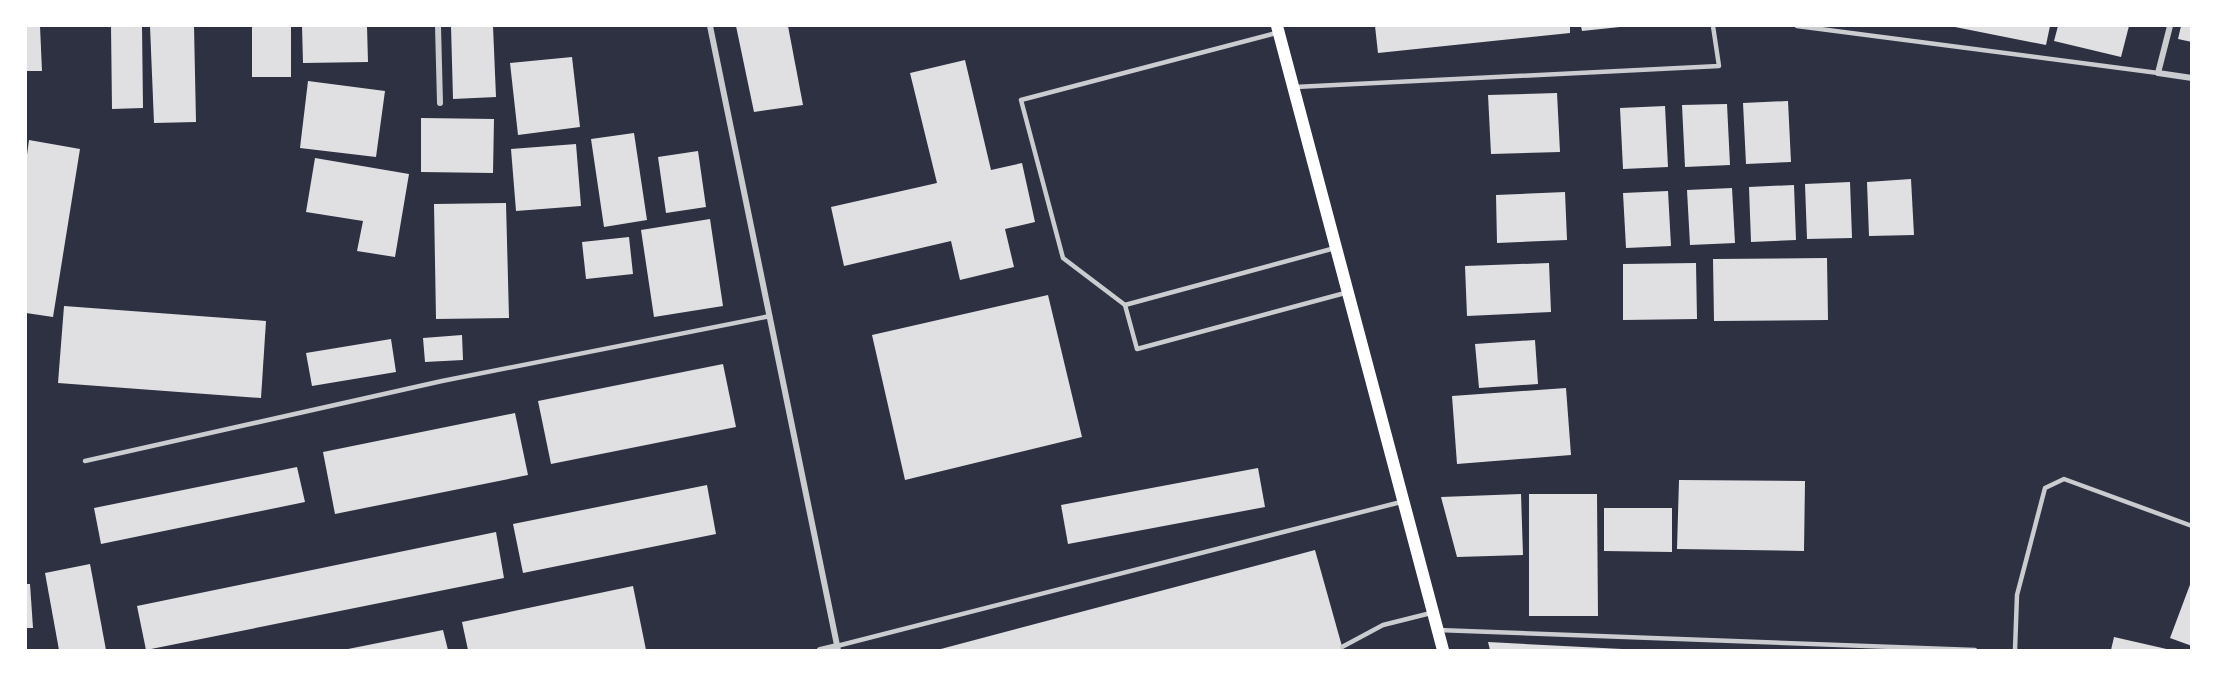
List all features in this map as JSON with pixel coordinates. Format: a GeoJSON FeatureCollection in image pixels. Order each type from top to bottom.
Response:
{"type":"FeatureCollection","features":[{"type":"Feature","properties":{"kind":"main road"},"geometry":{"type":"LineString","coordinates":[[1278,29],[1443,651]]}},
{"type":"Feature","properties":{"kind":"street"},"geometry":{"type":"LineString","coordinates":[[438,26],[440,103]]}},
{"type":"Feature","properties":{"kind":"street"},"geometry":{"type":"LineString","coordinates":[[710,26],[838,648],[820,651]]}},
{"type":"Feature","properties":{"kind":"street"},"geometry":{"type":"LineString","coordinates":[[2170,26],[2158,73],[2192,78]]}},
{"type":"Feature","properties":{"kind":"lane"},"geometry":{"type":"LineString","coordinates":[[1293,87],[1719,66],[1713,26]]}},
{"type":"Feature","properties":{"kind":"lane"},"geometry":{"type":"LineString","coordinates":[[1797,26],[2158,73]]}},
{"type":"Feature","properties":{"kind":"lane"},"geometry":{"type":"LineString","coordinates":[[1278,29],[1022,100],[1063,258],[1125,305],[1137,350],[1348,292]]}},
{"type":"Feature","properties":{"kind":"lane"},"geometry":{"type":"LineString","coordinates":[[1125,305],[1336,248]]}},
{"type":"Feature","properties":{"kind":"lane"},"geometry":{"type":"LineString","coordinates":[[85,461],[442,381],[770,316]]}},
{"type":"Feature","properties":{"kind":"lane"},"geometry":{"type":"LineString","coordinates":[[2015,651],[2017,595],[2045,488],[2064,479],[2192,526]]}},
{"type":"Feature","properties":{"kind":"lane"},"geometry":{"type":"LineString","coordinates":[[838,648],[1404,501]]}},
{"type":"Feature","properties":{"kind":"lane"},"geometry":{"type":"LineString","coordinates":[[1342,647],[1383,625],[1434,612]]}},
{"type":"Feature","properties":{"kind":"lane"},"geometry":{"type":"LineString","coordinates":[[1438,630],[1975,651]]}},
{"type":"Feature","properties":{"kind":"building"},"geometry":{"type":"Polygon","coordinates":[[[26,26],[40,26],[42,71],[26,71],[26,26]]]}},
{"type":"Feature","properties":{"kind":"building"},"geometry":{"type":"Polygon","coordinates":[[[111,26],[142,26],[143,108],[112,109],[111,26]]]}},
{"type":"Feature","properties":{"kind":"building"},"geometry":{"type":"Polygon","coordinates":[[[150,26],[194,26],[196,122],[154,123],[150,26]]]}},
{"type":"Feature","properties":{"kind":"building"},"geometry":{"type":"Polygon","coordinates":[[[252,26],[291,26],[291,77],[252,77],[252,26]]]}},
{"type":"Feature","properties":{"kind":"building"},"geometry":{"type":"Polygon","coordinates":[[[302,26],[367,26],[368,62],[303,63],[302,26]]]}},
{"type":"Feature","properties":{"kind":"building"},"geometry":{"type":"Polygon","coordinates":[[[451,26],[493,26],[496,97],[453,99],[451,26]]]}},
{"type":"Feature","properties":{"kind":"building"},"geometry":{"type":"Polygon","coordinates":[[[736,26],[788,26],[803,105],[754,112],[736,26]]]}},
{"type":"Feature","properties":{"kind":"building"},"geometry":{"type":"Polygon","coordinates":[[[1375,26],[1570,26],[1570,33],[1378,53],[1375,26]]]}},
{"type":"Feature","properties":{"kind":"building"},"geometry":{"type":"Polygon","coordinates":[[[1581,26],[1620,26],[1620,27],[1582,31],[1581,26]]]}},
{"type":"Feature","properties":{"kind":"building"},"geometry":{"type":"Polygon","coordinates":[[[1950,26],[2050,26],[2046,45],[1950,26]]]}},
{"type":"Feature","properties":{"kind":"building"},"geometry":{"type":"Polygon","coordinates":[[[2058,26],[2129,26],[2121,57],[2054,41],[2058,26]]]}},
{"type":"Feature","properties":{"kind":"building"},"geometry":{"type":"Polygon","coordinates":[[[2181,26],[2192,26],[2192,42],[2178,39],[2181,26]]]}},
{"type":"Feature","properties":{"kind":"building"},"geometry":{"type":"Polygon","coordinates":[[[572,57],[580,127],[518,135],[510,63],[572,57]]]}},
{"type":"Feature","properties":{"kind":"building"},"geometry":{"type":"Polygon","coordinates":[[[965,60],[991,170],[1022,163],[1035,222],[1005,229],[1014,267],[960,280],[951,241],[844,266],[831,207],[937,183],[910,73],[965,60]]]}},
{"type":"Feature","properties":{"kind":"building"},"geometry":{"type":"Polygon","coordinates":[[[308,81],[385,91],[376,157],[300,148],[308,81]]]}},
{"type":"Feature","properties":{"kind":"building"},"geometry":{"type":"Polygon","coordinates":[[[1557,93],[1560,152],[1491,154],[1488,95],[1557,93]]]}},
{"type":"Feature","properties":{"kind":"building"},"geometry":{"type":"Polygon","coordinates":[[[1788,101],[1791,162],[1746,164],[1743,103],[1788,101]]]}},
{"type":"Feature","properties":{"kind":"building"},"geometry":{"type":"Polygon","coordinates":[[[1727,104],[1730,165],[1685,167],[1682,105],[1727,104]]]}},
{"type":"Feature","properties":{"kind":"building"},"geometry":{"type":"Polygon","coordinates":[[[1665,106],[1668,167],[1623,169],[1620,108],[1665,106]]]}},
{"type":"Feature","properties":{"kind":"building"},"geometry":{"type":"Polygon","coordinates":[[[421,118],[494,119],[493,173],[421,172],[421,118]]]}},
{"type":"Feature","properties":{"kind":"building"},"geometry":{"type":"Polygon","coordinates":[[[634,133],[647,220],[604,227],[591,139],[634,133]]]}},
{"type":"Feature","properties":{"kind":"building"},"geometry":{"type":"Polygon","coordinates":[[[29,140],[80,149],[53,317],[26,313],[26,162],[29,140]]]}},
{"type":"Feature","properties":{"kind":"building"},"geometry":{"type":"Polygon","coordinates":[[[576,144],[581,206],[516,211],[511,149],[576,144]]]}},
{"type":"Feature","properties":{"kind":"building"},"geometry":{"type":"Polygon","coordinates":[[[698,151],[706,207],[666,213],[658,157],[698,151]]]}},
{"type":"Feature","properties":{"kind":"building"},"geometry":{"type":"Polygon","coordinates":[[[315,158],[409,174],[395,257],[357,251],[363,221],[306,212],[315,158]]]}},
{"type":"Feature","properties":{"kind":"building"},"geometry":{"type":"Polygon","coordinates":[[[1911,179],[1914,235],[1869,236],[1867,182],[1911,179]]]}},
{"type":"Feature","properties":{"kind":"building"},"geometry":{"type":"Polygon","coordinates":[[[1850,182],[1852,238],[1807,239],[1805,184],[1850,182]]]}},
{"type":"Feature","properties":{"kind":"building"},"geometry":{"type":"Polygon","coordinates":[[[1794,185],[1796,240],[1751,242],[1749,187],[1794,185]]]}},
{"type":"Feature","properties":{"kind":"building"},"geometry":{"type":"Polygon","coordinates":[[[1732,188],[1735,243],[1690,245],[1687,190],[1732,188]]]}},
{"type":"Feature","properties":{"kind":"building"},"geometry":{"type":"Polygon","coordinates":[[[1668,191],[1671,246],[1626,248],[1623,193],[1668,191]]]}},
{"type":"Feature","properties":{"kind":"building"},"geometry":{"type":"Polygon","coordinates":[[[1565,192],[1567,240],[1497,243],[1496,195],[1565,192]]]}},
{"type":"Feature","properties":{"kind":"building"},"geometry":{"type":"Polygon","coordinates":[[[506,203],[509,318],[436,319],[434,204],[506,203]]]}},
{"type":"Feature","properties":{"kind":"building"},"geometry":{"type":"Polygon","coordinates":[[[710,219],[723,306],[654,317],[641,230],[710,219]]]}},
{"type":"Feature","properties":{"kind":"building"},"geometry":{"type":"Polygon","coordinates":[[[629,237],[633,274],[586,279],[582,242],[629,237]]]}},
{"type":"Feature","properties":{"kind":"building"},"geometry":{"type":"Polygon","coordinates":[[[1827,258],[1828,320],[1714,321],[1713,259],[1827,258]]]}},
{"type":"Feature","properties":{"kind":"building"},"geometry":{"type":"Polygon","coordinates":[[[1549,263],[1551,312],[1467,316],[1465,266],[1549,263]]]}},
{"type":"Feature","properties":{"kind":"building"},"geometry":{"type":"Polygon","coordinates":[[[1696,263],[1697,319],[1623,320],[1623,264],[1696,263]]]}},
{"type":"Feature","properties":{"kind":"building"},"geometry":{"type":"Polygon","coordinates":[[[1048,295],[1082,437],[905,480],[872,335],[1048,295]]]}},
{"type":"Feature","properties":{"kind":"building"},"geometry":{"type":"Polygon","coordinates":[[[64,306],[266,321],[261,398],[58,383],[64,306]]]}},
{"type":"Feature","properties":{"kind":"building"},"geometry":{"type":"Polygon","coordinates":[[[462,335],[463,360],[425,362],[423,338],[462,335]]]}},
{"type":"Feature","properties":{"kind":"building"},"geometry":{"type":"Polygon","coordinates":[[[391,339],[396,372],[312,386],[306,353],[391,339]]]}},
{"type":"Feature","properties":{"kind":"building"},"geometry":{"type":"Polygon","coordinates":[[[1535,340],[1538,384],[1479,388],[1475,344],[1535,340]]]}},
{"type":"Feature","properties":{"kind":"building"},"geometry":{"type":"Polygon","coordinates":[[[723,364],[736,427],[551,464],[538,401],[723,364]]]}},
{"type":"Feature","properties":{"kind":"building"},"geometry":{"type":"Polygon","coordinates":[[[1566,388],[1571,455],[1457,464],[1452,396],[1566,388]]]}},
{"type":"Feature","properties":{"kind":"building"},"geometry":{"type":"Polygon","coordinates":[[[515,413],[528,475],[335,514],[323,452],[515,413]]]}},
{"type":"Feature","properties":{"kind":"building"},"geometry":{"type":"Polygon","coordinates":[[[297,467],[305,502],[101,544],[94,508],[297,467]]]}},
{"type":"Feature","properties":{"kind":"building"},"geometry":{"type":"Polygon","coordinates":[[[1258,468],[1265,507],[1068,544],[1061,505],[1258,468]]]}},
{"type":"Feature","properties":{"kind":"building"},"geometry":{"type":"Polygon","coordinates":[[[1679,480],[1805,481],[1804,551],[1677,549],[1679,480]]]}},
{"type":"Feature","properties":{"kind":"building"},"geometry":{"type":"Polygon","coordinates":[[[707,485],[716,534],[523,573],[513,524],[707,485]]]}},
{"type":"Feature","properties":{"kind":"building"},"geometry":{"type":"Polygon","coordinates":[[[1521,494],[1523,555],[1457,557],[1441,497],[1521,494]]]}},
{"type":"Feature","properties":{"kind":"building"},"geometry":{"type":"Polygon","coordinates":[[[1529,494],[1597,494],[1598,616],[1529,616],[1529,494]]]}},
{"type":"Feature","properties":{"kind":"building"},"geometry":{"type":"Polygon","coordinates":[[[1604,508],[1672,508],[1672,552],[1604,551],[1604,508]]]}},
{"type":"Feature","properties":{"kind":"building"},"geometry":{"type":"Polygon","coordinates":[[[496,532],[504,578],[146,650],[137,606],[496,532]]]}},
{"type":"Feature","properties":{"kind":"building"},"geometry":{"type":"Polygon","coordinates":[[[1315,550],[1343,650],[937,650],[1315,550]]]}},
{"type":"Feature","properties":{"kind":"building"},"geometry":{"type":"Polygon","coordinates":[[[90,564],[106,650],[59,650],[45,573],[90,564]]]}},
{"type":"Feature","properties":{"kind":"building"},"geometry":{"type":"Polygon","coordinates":[[[2192,582],[2192,646],[2170,638],[2192,582]]]}},
{"type":"Feature","properties":{"kind":"building"},"geometry":{"type":"Polygon","coordinates":[[[26,584],[30,584],[33,628],[26,628],[26,584]]]}},
{"type":"Feature","properties":{"kind":"building"},"geometry":{"type":"Polygon","coordinates":[[[633,586],[646,650],[468,650],[462,622],[633,586]]]}},
{"type":"Feature","properties":{"kind":"building"},"geometry":{"type":"Polygon","coordinates":[[[443,630],[448,650],[348,650],[348,649],[443,630]]]}},
{"type":"Feature","properties":{"kind":"building"},"geometry":{"type":"Polygon","coordinates":[[[2114,637],[2171,650],[2111,650],[2114,637]]]}},
{"type":"Feature","properties":{"kind":"building"},"geometry":{"type":"Polygon","coordinates":[[[1488,642],[1622,649],[1622,650],[1490,650],[1488,642]]]}}]}
